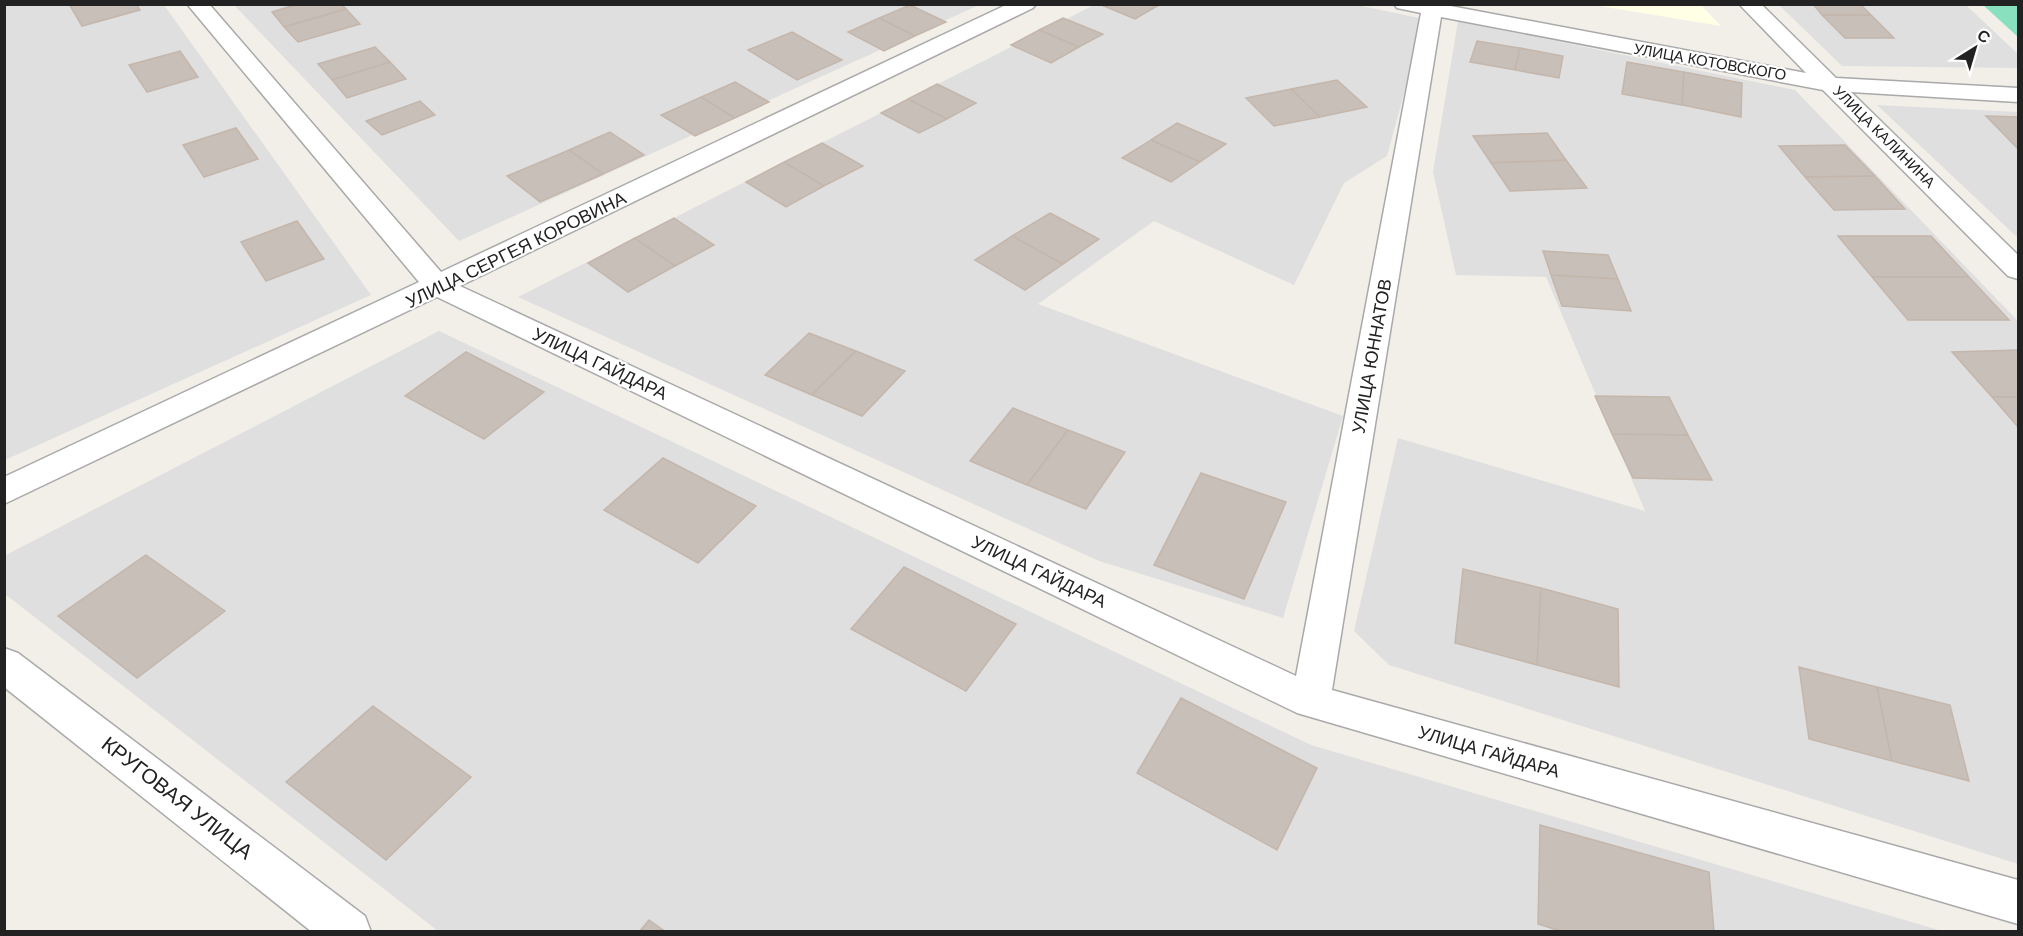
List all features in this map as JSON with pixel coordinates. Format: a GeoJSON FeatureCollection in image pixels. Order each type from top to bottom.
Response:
{"type":"FeatureCollection","features":[{"type":"Feature","properties":{"kind":"street","name":"УЛИЦА ГАЙДАРА"},"geometry":{"type":"LineString","coordinates":[[197,4],[439,287],[1311,701],[2019,902]]}},
{"type":"Feature","properties":{"kind":"street","name":"УЛИЦА СЕРГЕЯ КОРОВИНА"},"geometry":{"type":"LineString","coordinates":[[4,492],[439,287],[1026,4]]}},
{"type":"Feature","properties":{"kind":"street","name":"УЛИЦА КАЛИНИНА"},"geometry":{"type":"LineString","coordinates":[[1749,4],[2019,270]]}},
{"type":"Feature","properties":{"kind":"street","name":"УЛИЦА КОТОВСКОГО"},"geometry":{"type":"LineString","coordinates":[[1418,8],[1829,84],[2019,94]]}},
{"type":"Feature","properties":{"kind":"street","name":"УЛИЦА ЮННАТОВ"},"geometry":{"type":"LineString","coordinates":[[1311,701],[1418,8]]}},
{"type":"Feature","properties":{"kind":"street","name":"КРУГОВАЯ УЛИЦА"},"geometry":{"type":"LineString","coordinates":[[4,664],[349,932]]}},
{"type":"Feature","properties":{"kind":"shaded area"},"geometry":{"type":"Polygon","coordinates":[[[1352,4],[1424,19],[1387,156],[1344,183],[1294,285],[1154,221],[1038,304],[1343,416],[1283,618],[1099,561],[518,297],[1094,5],[1352,4]]]}},
{"type":"Feature","properties":{"kind":"shaded area"},"geometry":{"type":"Polygon","coordinates":[[[4,5],[164,5],[371,295],[5,460],[4,5]]]}},
{"type":"Feature","properties":{"kind":"shaded area"},"geometry":{"type":"Polygon","coordinates":[[[234,5],[979,5],[459,241],[234,5]]]}},
{"type":"Feature","properties":{"kind":"shaded area"},"geometry":{"type":"Polygon","coordinates":[[[1594,5],[1701,5],[1721,26],[1594,5]]]}},
{"type":"Feature","properties":{"kind":"shaded area"},"geometry":{"type":"Polygon","coordinates":[[[1779,5],[1966,5],[2018,54],[2018,68],[1842,66],[1779,5]]]}},
{"type":"Feature","properties":{"kind":"shaded area"},"geometry":{"type":"Polygon","coordinates":[[[1458,21],[1795,90],[2018,321],[2018,864],[1389,665],[1354,631],[1398,438],[1645,511],[1546,277],[1456,275],[1433,172],[1458,21]]]}},
{"type":"Feature","properties":{"kind":"shaded area"},"geometry":{"type":"Polygon","coordinates":[[[1877,105],[2018,112],[2018,238],[1877,105]]]}},
{"type":"Feature","properties":{"kind":"shaded area"},"geometry":{"type":"Polygon","coordinates":[[[439,331],[1311,745],[1942,931],[438,931],[5,594],[4,556],[439,331]]]}},
{"type":"Feature","properties":{"kind":"green space"},"geometry":{"type":"Polygon","coordinates":[[[1983,5],[2018,5],[2018,37],[1983,5]]]}},
{"type":"Feature","properties":{"kind":"building"},"geometry":{"type":"Polygon","coordinates":[[[69,4],[136,4],[140,10],[82,26],[69,4]]]}},
{"type":"Feature","properties":{"kind":"building"},"geometry":{"type":"Polygon","coordinates":[[[298,4],[341,4],[346,9],[284,27],[272,12],[298,4]]]}},
{"type":"Feature","properties":{"kind":"building"},"geometry":{"type":"Polygon","coordinates":[[[1099,4],[1158,4],[1159,5],[1135,19],[1099,4]]]}},
{"type":"Feature","properties":{"kind":"building"},"geometry":{"type":"Polygon","coordinates":[[[1813,4],[1860,4],[1871,15],[1822,15],[1813,4]]]}},
{"type":"Feature","properties":{"kind":"building"},"geometry":{"type":"Polygon","coordinates":[[[910,5],[946,22],[915,36],[879,18],[910,5]]]}},
{"type":"Feature","properties":{"kind":"building"},"geometry":{"type":"Polygon","coordinates":[[[346,9],[360,24],[298,42],[284,27],[346,9]]]}},
{"type":"Feature","properties":{"kind":"building"},"geometry":{"type":"Polygon","coordinates":[[[1822,15],[1871,15],[1894,38],[1845,38],[1822,15]]]}},
{"type":"Feature","properties":{"kind":"building"},"geometry":{"type":"Polygon","coordinates":[[[879,18],[915,36],[884,51],[848,32],[879,18]]]}},
{"type":"Feature","properties":{"kind":"building"},"geometry":{"type":"Polygon","coordinates":[[[1063,18],[1103,34],[1079,47],[1039,30],[1063,18]]]}},
{"type":"Feature","properties":{"kind":"building"},"geometry":{"type":"Polygon","coordinates":[[[1039,30],[1079,47],[1051,63],[1011,45],[1039,30]]]}},
{"type":"Feature","properties":{"kind":"building"},"geometry":{"type":"Polygon","coordinates":[[[792,32],[842,60],[797,80],[748,50],[792,32]]]}},
{"type":"Feature","properties":{"kind":"building"},"geometry":{"type":"Polygon","coordinates":[[[1477,41],[1520,48],[1515,70],[1470,62],[1477,41]]]}},
{"type":"Feature","properties":{"kind":"building"},"geometry":{"type":"Polygon","coordinates":[[[375,47],[390,62],[332,80],[318,64],[375,47]]]}},
{"type":"Feature","properties":{"kind":"building"},"geometry":{"type":"Polygon","coordinates":[[[1520,48],[1563,56],[1559,78],[1515,70],[1520,48]]]}},
{"type":"Feature","properties":{"kind":"building"},"geometry":{"type":"Polygon","coordinates":[[[180,51],[198,77],[147,92],[129,65],[180,51]]]}},
{"type":"Feature","properties":{"kind":"building"},"geometry":{"type":"Polygon","coordinates":[[[390,62],[406,79],[347,98],[332,80],[390,62]]]}},
{"type":"Feature","properties":{"kind":"building"},"geometry":{"type":"Polygon","coordinates":[[[1627,62],[1684,72],[1682,105],[1622,94],[1627,62]]]}},
{"type":"Feature","properties":{"kind":"building"},"geometry":{"type":"Polygon","coordinates":[[[1684,72],[1742,83],[1741,117],[1682,105],[1684,72]]]}},
{"type":"Feature","properties":{"kind":"building"},"geometry":{"type":"Polygon","coordinates":[[[1337,80],[1367,107],[1320,117],[1291,89],[1337,80]]]}},
{"type":"Feature","properties":{"kind":"building"},"geometry":{"type":"Polygon","coordinates":[[[735,82],[769,102],[735,118],[701,97],[735,82]]]}},
{"type":"Feature","properties":{"kind":"building"},"geometry":{"type":"Polygon","coordinates":[[[937,84],[976,103],[947,119],[908,99],[937,84]]]}},
{"type":"Feature","properties":{"kind":"building"},"geometry":{"type":"Polygon","coordinates":[[[1291,89],[1320,117],[1274,126],[1246,98],[1291,89]]]}},
{"type":"Feature","properties":{"kind":"building"},"geometry":{"type":"Polygon","coordinates":[[[701,97],[735,118],[695,136],[661,115],[701,97]]]}},
{"type":"Feature","properties":{"kind":"building"},"geometry":{"type":"Polygon","coordinates":[[[908,99],[947,119],[919,133],[881,113],[908,99]]]}},
{"type":"Feature","properties":{"kind":"building"},"geometry":{"type":"Polygon","coordinates":[[[420,101],[435,115],[382,135],[366,121],[420,101]]]}},
{"type":"Feature","properties":{"kind":"building"},"geometry":{"type":"Polygon","coordinates":[[[1986,116],[2018,117],[2018,149],[1986,116]]]}},
{"type":"Feature","properties":{"kind":"building"},"geometry":{"type":"Polygon","coordinates":[[[1177,123],[1226,144],[1200,162],[1151,140],[1177,123]]]}},
{"type":"Feature","properties":{"kind":"building"},"geometry":{"type":"Polygon","coordinates":[[[236,128],[258,159],[204,177],[183,145],[236,128]]]}},
{"type":"Feature","properties":{"kind":"building"},"geometry":{"type":"Polygon","coordinates":[[[610,132],[644,155],[603,174],[569,150],[610,132]]]}},
{"type":"Feature","properties":{"kind":"building"},"geometry":{"type":"Polygon","coordinates":[[[1547,133],[1566,160],[1491,163],[1473,136],[1547,133]]]}},
{"type":"Feature","properties":{"kind":"building"},"geometry":{"type":"Polygon","coordinates":[[[1151,140],[1200,162],[1171,182],[1122,158],[1151,140]]]}},
{"type":"Feature","properties":{"kind":"building"},"geometry":{"type":"Polygon","coordinates":[[[822,143],[863,166],[824,186],[784,162],[822,143]]]}},
{"type":"Feature","properties":{"kind":"building"},"geometry":{"type":"Polygon","coordinates":[[[1845,145],[1875,176],[1805,177],[1779,146],[1845,145]]]}},
{"type":"Feature","properties":{"kind":"building"},"geometry":{"type":"Polygon","coordinates":[[[569,150],[603,174],[540,202],[507,176],[569,150]]]}},
{"type":"Feature","properties":{"kind":"building"},"geometry":{"type":"Polygon","coordinates":[[[1566,160],[1587,188],[1510,191],[1491,163],[1566,160]]]}},
{"type":"Feature","properties":{"kind":"building"},"geometry":{"type":"Polygon","coordinates":[[[784,162],[824,186],[786,207],[746,182],[784,162]]]}},
{"type":"Feature","properties":{"kind":"building"},"geometry":{"type":"Polygon","coordinates":[[[1875,176],[1905,209],[1834,210],[1805,177],[1875,176]]]}},
{"type":"Feature","properties":{"kind":"building"},"geometry":{"type":"Polygon","coordinates":[[[1050,213],[1099,239],[1063,264],[1012,236],[1050,213]]]}},
{"type":"Feature","properties":{"kind":"building"},"geometry":{"type":"Polygon","coordinates":[[[674,218],[714,245],[675,266],[635,238],[674,218]]]}},
{"type":"Feature","properties":{"kind":"building"},"geometry":{"type":"Polygon","coordinates":[[[297,221],[324,259],[266,281],[241,242],[297,221]]]}},
{"type":"Feature","properties":{"kind":"building"},"geometry":{"type":"Polygon","coordinates":[[[1012,236],[1063,264],[1025,290],[975,260],[1012,236]]]}},
{"type":"Feature","properties":{"kind":"building"},"geometry":{"type":"Polygon","coordinates":[[[1838,236],[1931,236],[1969,277],[1872,277],[1838,236]]]}},
{"type":"Feature","properties":{"kind":"building"},"geometry":{"type":"Polygon","coordinates":[[[635,238],[675,266],[628,292],[588,263],[635,238]]]}},
{"type":"Feature","properties":{"kind":"building"},"geometry":{"type":"Polygon","coordinates":[[[1543,251],[1608,255],[1618,279],[1551,275],[1543,251]]]}},
{"type":"Feature","properties":{"kind":"building"},"geometry":{"type":"Polygon","coordinates":[[[1551,275],[1618,279],[1631,311],[1562,306],[1551,275]]]}},
{"type":"Feature","properties":{"kind":"building"},"geometry":{"type":"Polygon","coordinates":[[[1872,277],[1969,277],[2009,320],[1908,320],[1872,277]]]}},
{"type":"Feature","properties":{"kind":"building"},"geometry":{"type":"Polygon","coordinates":[[[809,333],[856,351],[812,395],[765,375],[809,333]]]}},
{"type":"Feature","properties":{"kind":"building"},"geometry":{"type":"Polygon","coordinates":[[[2018,350],[2018,397],[1992,397],[1952,352],[2018,350]]]}},
{"type":"Feature","properties":{"kind":"building"},"geometry":{"type":"Polygon","coordinates":[[[856,351],[905,371],[862,416],[812,395],[856,351]]]}},
{"type":"Feature","properties":{"kind":"building"},"geometry":{"type":"Polygon","coordinates":[[[466,352],[544,392],[484,439],[405,396],[466,352]]]}},
{"type":"Feature","properties":{"kind":"building"},"geometry":{"type":"Polygon","coordinates":[[[1595,396],[1669,397],[1688,435],[1612,434],[1595,396]]]}},
{"type":"Feature","properties":{"kind":"building"},"geometry":{"type":"Polygon","coordinates":[[[1992,397],[2018,397],[2018,427],[1992,397]]]}},
{"type":"Feature","properties":{"kind":"building"},"geometry":{"type":"Polygon","coordinates":[[[1013,408],[1068,430],[1027,485],[970,461],[1013,408]]]}},
{"type":"Feature","properties":{"kind":"building"},"geometry":{"type":"Polygon","coordinates":[[[1068,430],[1125,452],[1086,509],[1027,485],[1068,430]]]}},
{"type":"Feature","properties":{"kind":"building"},"geometry":{"type":"Polygon","coordinates":[[[1612,434],[1688,435],[1712,480],[1633,478],[1612,434]]]}},
{"type":"Feature","properties":{"kind":"building"},"geometry":{"type":"Polygon","coordinates":[[[663,458],[756,506],[698,563],[604,510],[663,458]]]}},
{"type":"Feature","properties":{"kind":"building"},"geometry":{"type":"Polygon","coordinates":[[[1201,473],[1286,502],[1244,599],[1154,565],[1201,473]]]}},
{"type":"Feature","properties":{"kind":"building"},"geometry":{"type":"Polygon","coordinates":[[[146,555],[225,611],[137,678],[58,616],[146,555]]]}},
{"type":"Feature","properties":{"kind":"building"},"geometry":{"type":"Polygon","coordinates":[[[904,567],[1016,624],[966,691],[851,629],[904,567]]]}},
{"type":"Feature","properties":{"kind":"building"},"geometry":{"type":"Polygon","coordinates":[[[1463,569],[1541,588],[1537,665],[1455,643],[1463,569]]]}},
{"type":"Feature","properties":{"kind":"building"},"geometry":{"type":"Polygon","coordinates":[[[1541,588],[1618,609],[1619,687],[1537,665],[1541,588]]]}},
{"type":"Feature","properties":{"kind":"building"},"geometry":{"type":"Polygon","coordinates":[[[1799,667],[1877,687],[1892,761],[1809,739],[1799,667]]]}},
{"type":"Feature","properties":{"kind":"building"},"geometry":{"type":"Polygon","coordinates":[[[1877,687],[1950,705],[1969,781],[1892,761],[1877,687]]]}},
{"type":"Feature","properties":{"kind":"building"},"geometry":{"type":"Polygon","coordinates":[[[1181,698],[1317,768],[1277,850],[1137,773],[1181,698]]]}},
{"type":"Feature","properties":{"kind":"building"},"geometry":{"type":"Polygon","coordinates":[[[373,706],[471,777],[386,860],[286,782],[373,706]]]}},
{"type":"Feature","properties":{"kind":"building"},"geometry":{"type":"Polygon","coordinates":[[[1540,825],[1709,872],[1714,932],[1563,932],[1538,924],[1540,825]]]}},
{"type":"Feature","properties":{"kind":"building"},"geometry":{"type":"Polygon","coordinates":[[[649,920],[666,932],[639,932],[649,920]]]}}]}
